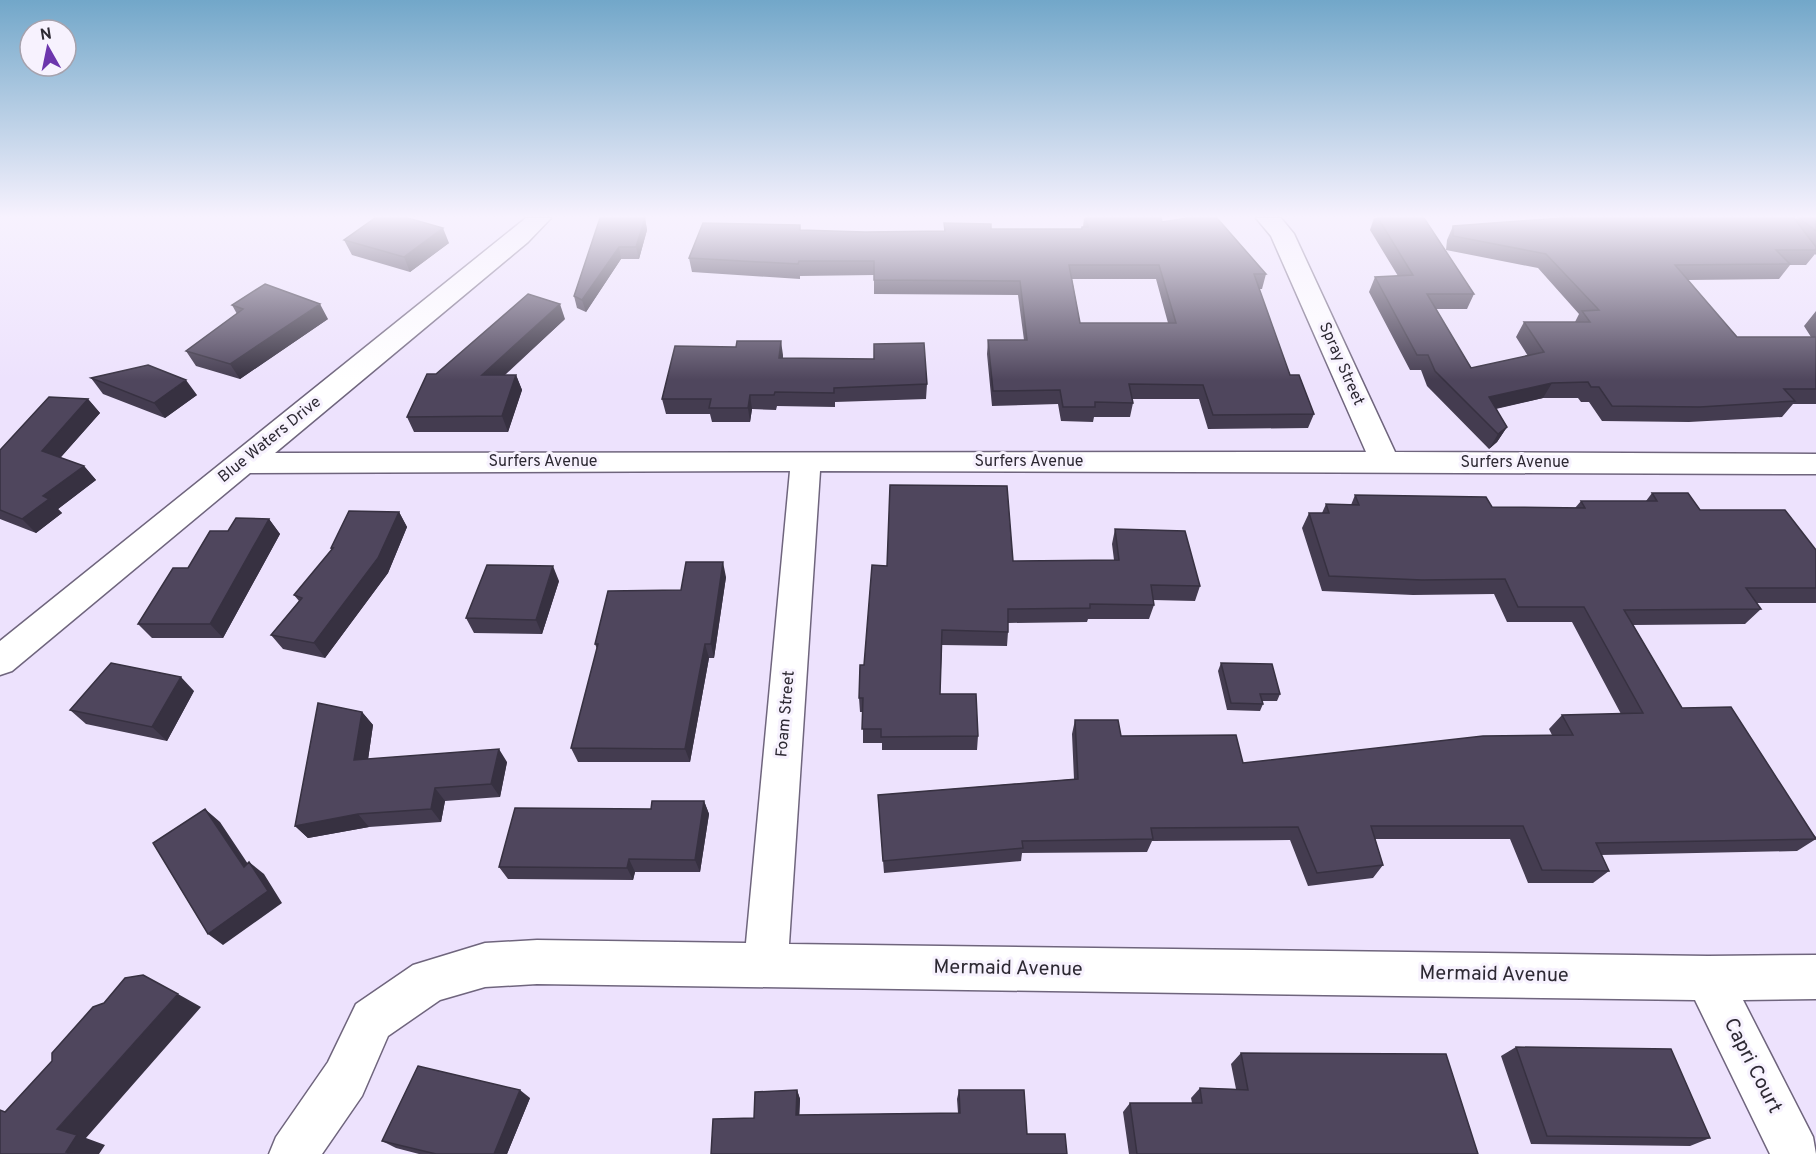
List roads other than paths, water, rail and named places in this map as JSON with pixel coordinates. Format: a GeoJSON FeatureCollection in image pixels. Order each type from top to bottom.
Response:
{"type":"FeatureCollection","features":[{"type":"Feature","properties":{"kind":"street","name":"Blue Waters Drive"},"geometry":{"type":"LineString","coordinates":[[0,661],[477,272]]}},
{"type":"Feature","properties":{"kind":"street","name":"Spray Street"},"geometry":{"type":"LineString","coordinates":[[1300,272],[1385,462]]}},
{"type":"Feature","properties":{"kind":"street","name":"Surfers Avenue"},"geometry":{"type":"LineString","coordinates":[[241,463],[806,461],[1816,464]]}},
{"type":"Feature","properties":{"kind":"street","name":"Foam Street"},"geometry":{"type":"LineString","coordinates":[[766,966],[806,461]]}},
{"type":"Feature","properties":{"kind":"street","name":"Mermaid Avenue"},"geometry":{"type":"LineString","coordinates":[[293,1154],[345,1079],[372,1020],[429,981],[485,965],[537,962],[1708,978],[1816,977]]}},
{"type":"Feature","properties":{"kind":"street","name":"Capri Court"},"geometry":{"type":"LineString","coordinates":[[1708,978],[1796,1154]]}}]}
